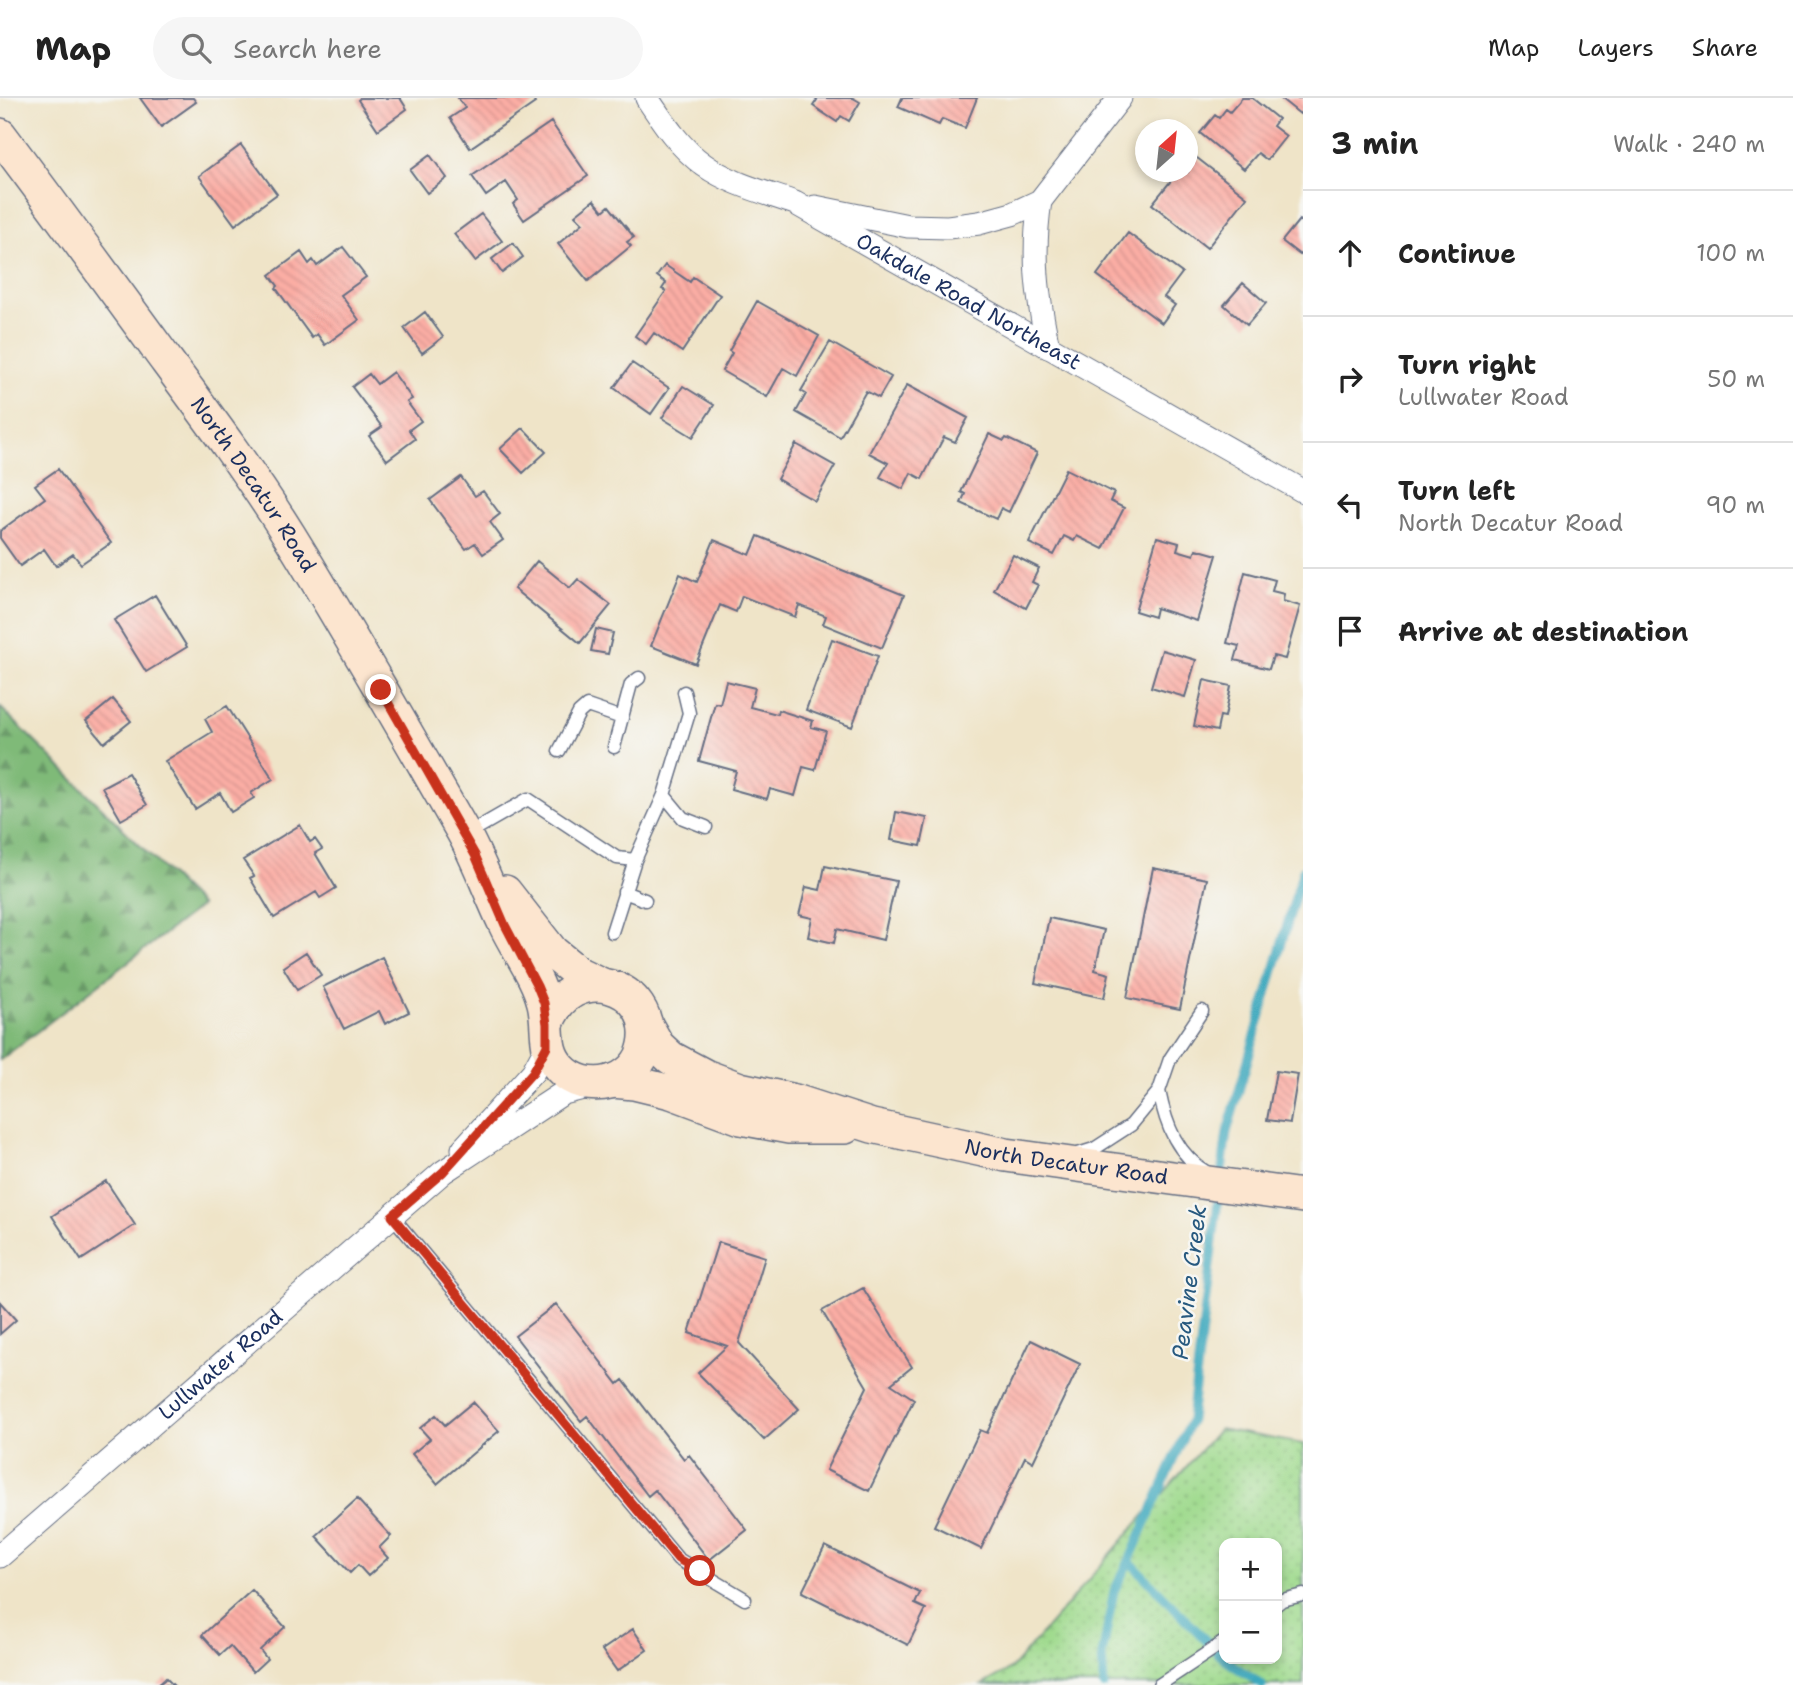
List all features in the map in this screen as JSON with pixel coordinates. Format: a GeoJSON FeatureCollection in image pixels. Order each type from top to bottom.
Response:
{"type":"FeatureCollection","features":[{"type":"Feature","properties":{"kind":"main road","name":"North Decatur Road"},"geometry":{"type":"LineString","coordinates":[[0,135],[180,380],[288,533],[470,845],[505,925],[544,1003],[551,1056],[563,1072],[580,1082],[634,1083],[671,1091],[741,1118],[789,1127],[872,1126]]}},
{"type":"Feature","properties":{"kind":"main road","name":"North Decatur Road"},"geometry":{"type":"LineString","coordinates":[[470,845],[552,952],[579,974],[629,996],[642,1013],[658,1046],[671,1058],[705,1076],[740,1089],[795,1101],[872,1126],[1006,1155],[1052,1162],[1198,1174],[1252,1189],[1303,1196]]}},
{"type":"Feature","properties":{"kind":"main road"},"geometry":{"type":"LineString","coordinates":[[547,1035],[551,1012],[566,994],[576,988],[600,984]]}},
{"type":"Feature","properties":{"kind":"main road"},"geometry":{"type":"LineString","coordinates":[[607,1083],[631,1071],[643,1054],[645,1023]]}},
{"type":"Feature","properties":{"kind":"street","name":"Oakdale Road Northeast"},"geometry":{"type":"LineString","coordinates":[[647,98],[685,147],[702,164],[723,176],[794,203],[1303,491]]}},
{"type":"Feature","properties":{"kind":"street"},"geometry":{"type":"LineString","coordinates":[[794,203],[908,226],[948,227],[979,223],[1012,214],[1040,201],[1120,98]]}},
{"type":"Feature","properties":{"kind":"street"},"geometry":{"type":"LineString","coordinates":[[1040,201],[1035,258],[1037,297],[1048,347]]}},
{"type":"Feature","properties":{"kind":"street","name":"Lullwater Road"},"geometry":{"type":"LineString","coordinates":[[0,1556],[443,1172],[533,1072],[547,1035]]}},
{"type":"Feature","properties":{"kind":"street","name":"Lullwater Road"},"geometry":{"type":"LineString","coordinates":[[443,1172],[563,1093],[607,1083]]}},
{"type":"Feature","properties":{"kind":"lane"},"geometry":{"type":"LineString","coordinates":[[614,747],[631,684],[639,678]]}},
{"type":"Feature","properties":{"kind":"lane"},"geometry":{"type":"LineString","coordinates":[[612,932],[635,859],[664,795],[689,713],[684,692]]}},
{"type":"Feature","properties":{"kind":"lane"},"geometry":{"type":"LineString","coordinates":[[559,751],[579,713],[587,706],[622,718]]}},
{"type":"Feature","properties":{"kind":"lane"},"geometry":{"type":"LineString","coordinates":[[664,795],[683,818],[706,827]]}},
{"type":"Feature","properties":{"kind":"lane"},"geometry":{"type":"LineString","coordinates":[[470,845],[528,799],[617,858],[635,859]]}},
{"type":"Feature","properties":{"kind":"lane"},"geometry":{"type":"LineString","coordinates":[[624,892],[645,900]]}},
{"type":"Feature","properties":{"kind":"lane"},"geometry":{"type":"LineString","coordinates":[[1052,1162],[1094,1149],[1131,1125],[1159,1091],[1171,1059],[1202,1011]]}},
{"type":"Feature","properties":{"kind":"lane"},"geometry":{"type":"LineString","coordinates":[[1159,1091],[1164,1120],[1198,1174]]}},
{"type":"Feature","properties":{"kind":"lane"},"geometry":{"type":"LineString","coordinates":[[392,1216],[678,1559],[745,1599]]}},
{"type":"Feature","properties":{"kind":"lane"},"geometry":{"type":"LineString","coordinates":[[1282,1601],[1303,1595]]}},
{"type":"Feature","properties":{"kind":"lane"},"geometry":{"type":"LineString","coordinates":[[1159,1685],[1219,1646]]}},
{"type":"Feature","properties":{"kind":"green space"},"geometry":{"type":"Polygon","coordinates":[[[0,707],[201,906],[0,1060],[0,707]]]}},
{"type":"Feature","properties":{"kind":"green space"},"geometry":{"type":"Polygon","coordinates":[[[1219,1429],[1303,1444],[1303,1685],[982,1685],[1012,1668],[1219,1429]]]}},
{"type":"Feature","properties":{"kind":"building"},"geometry":{"type":"Polygon","coordinates":[[[140,98],[193,98],[196,102],[161,127],[140,98]]]}},
{"type":"Feature","properties":{"kind":"building"},"geometry":{"type":"Polygon","coordinates":[[[400,98],[407,109],[378,130],[358,100],[400,98]]]}},
{"type":"Feature","properties":{"kind":"building"},"geometry":{"type":"Polygon","coordinates":[[[458,98],[532,98],[535,103],[470,148],[450,118],[465,108],[458,98]]]}},
{"type":"Feature","properties":{"kind":"building"},"geometry":{"type":"Polygon","coordinates":[[[814,98],[853,98],[860,102],[849,121],[841,116],[837,122],[813,106],[817,100],[814,98]]]}},
{"type":"Feature","properties":{"kind":"building"},"geometry":{"type":"Polygon","coordinates":[[[902,98],[977,98],[965,128],[942,119],[939,125],[898,107],[902,98]]]}},
{"type":"Feature","properties":{"kind":"building"},"geometry":{"type":"Polygon","coordinates":[[[1242,98],[1252,98],[1278,119],[1273,126],[1286,136],[1267,160],[1258,153],[1244,169],[1200,133],[1215,115],[1219,118],[1226,109],[1230,112],[1242,98]]]}},
{"type":"Feature","properties":{"kind":"building"},"geometry":{"type":"Polygon","coordinates":[[[1280,98],[1303,98],[1303,110],[1300,114],[1280,98]]]}},
{"type":"Feature","properties":{"kind":"building"},"geometry":{"type":"Polygon","coordinates":[[[551,122],[588,176],[524,220],[513,204],[518,200],[506,182],[486,196],[472,176],[551,122]]]}},
{"type":"Feature","properties":{"kind":"building"},"geometry":{"type":"Polygon","coordinates":[[[241,145],[277,194],[235,225],[199,176],[241,145]]]}},
{"type":"Feature","properties":{"kind":"building"},"geometry":{"type":"Polygon","coordinates":[[[430,155],[447,178],[427,193],[410,170],[430,155]]]}},
{"type":"Feature","properties":{"kind":"building"},"geometry":{"type":"Polygon","coordinates":[[[1198,159],[1247,197],[1207,248],[1152,204],[1170,182],[1198,182],[1198,159]]]}},
{"type":"Feature","properties":{"kind":"building"},"geometry":{"type":"Polygon","coordinates":[[[594,200],[603,211],[609,206],[634,237],[627,242],[631,246],[588,281],[558,244],[583,223],[575,215],[594,200]]]}},
{"type":"Feature","properties":{"kind":"building"},"geometry":{"type":"Polygon","coordinates":[[[481,214],[502,241],[475,261],[454,234],[481,214]]]}},
{"type":"Feature","properties":{"kind":"building"},"geometry":{"type":"Polygon","coordinates":[[[1299,220],[1303,223],[1303,251],[1300,255],[1282,241],[1299,220]]]}},
{"type":"Feature","properties":{"kind":"building"},"geometry":{"type":"Polygon","coordinates":[[[1128,233],[1182,273],[1164,297],[1175,305],[1162,323],[1097,275],[1128,233]]]}},
{"type":"Feature","properties":{"kind":"building"},"geometry":{"type":"Polygon","coordinates":[[[513,243],[523,257],[502,273],[492,259],[513,243]]]}},
{"type":"Feature","properties":{"kind":"building"},"geometry":{"type":"Polygon","coordinates":[[[343,247],[366,277],[341,295],[359,320],[325,345],[317,334],[312,338],[276,288],[278,286],[270,275],[301,252],[309,264],[313,260],[317,266],[343,247]]]}},
{"type":"Feature","properties":{"kind":"building"},"geometry":{"type":"Polygon","coordinates":[[[665,265],[690,282],[693,277],[720,295],[682,352],[654,333],[646,344],[635,336],[666,291],[662,289],[666,283],[657,276],[665,265]]]}},
{"type":"Feature","properties":{"kind":"building"},"geometry":{"type":"Polygon","coordinates":[[[1243,283],[1266,303],[1247,325],[1224,305],[1243,283]]]}},
{"type":"Feature","properties":{"kind":"building"},"geometry":{"type":"Polygon","coordinates":[[[757,301],[819,336],[797,376],[783,368],[767,397],[722,371],[732,353],[729,351],[757,301]]]}},
{"type":"Feature","properties":{"kind":"building"},"geometry":{"type":"Polygon","coordinates":[[[425,312],[443,337],[422,353],[404,328],[425,312]]]}},
{"type":"Feature","properties":{"kind":"building"},"geometry":{"type":"Polygon","coordinates":[[[830,342],[891,377],[879,398],[866,391],[840,437],[796,412],[806,394],[801,391],[830,342]]]}},
{"type":"Feature","properties":{"kind":"building"},"geometry":{"type":"Polygon","coordinates":[[[632,363],[669,388],[651,414],[614,388],[632,363]]]}},
{"type":"Feature","properties":{"kind":"building"},"geometry":{"type":"Polygon","coordinates":[[[393,372],[412,399],[407,402],[421,421],[409,430],[415,439],[387,460],[369,436],[382,427],[352,387],[369,374],[377,384],[393,372]]]}},
{"type":"Feature","properties":{"kind":"building"},"geometry":{"type":"Polygon","coordinates":[[[907,385],[968,418],[955,442],[944,437],[922,479],[911,473],[903,489],[880,477],[888,463],[869,453],[907,385]]]}},
{"type":"Feature","properties":{"kind":"building"},"geometry":{"type":"Polygon","coordinates":[[[683,386],[714,405],[693,437],[662,418],[683,386]]]}},
{"type":"Feature","properties":{"kind":"building"},"geometry":{"type":"Polygon","coordinates":[[[523,428],[546,452],[523,473],[500,449],[523,428]]]}},
{"type":"Feature","properties":{"kind":"building"},"geometry":{"type":"Polygon","coordinates":[[[989,434],[1004,441],[1006,438],[1037,453],[1009,512],[1001,508],[996,519],[961,503],[965,494],[961,492],[989,434]]]}},
{"type":"Feature","properties":{"kind":"building"},"geometry":{"type":"Polygon","coordinates":[[[796,444],[835,466],[815,501],[777,479],[796,444]]]}},
{"type":"Feature","properties":{"kind":"building"},"geometry":{"type":"Polygon","coordinates":[[[58,469],[111,543],[81,564],[73,554],[56,566],[44,549],[20,566],[0,538],[0,531],[45,498],[35,485],[58,469]]]}},
{"type":"Feature","properties":{"kind":"building"},"geometry":{"type":"Polygon","coordinates":[[[1066,469],[1114,493],[1110,501],[1124,508],[1103,549],[1077,536],[1074,541],[1064,536],[1054,555],[1029,543],[1066,469]]]}},
{"type":"Feature","properties":{"kind":"building"},"geometry":{"type":"Polygon","coordinates":[[[461,477],[475,496],[483,491],[500,514],[490,522],[503,540],[483,554],[475,543],[466,549],[430,500],[461,477]]]}},
{"type":"Feature","properties":{"kind":"building"},"geometry":{"type":"Polygon","coordinates":[[[758,536],[904,595],[882,648],[823,624],[826,616],[799,605],[795,617],[742,596],[736,612],[720,605],[696,664],[651,646],[680,574],[697,582],[714,540],[750,555],[758,536]]]}},
{"type":"Feature","properties":{"kind":"building"},"geometry":{"type":"Polygon","coordinates":[[[1157,537],[1179,543],[1177,550],[1194,555],[1196,549],[1217,555],[1197,621],[1156,608],[1154,617],[1135,611],[1157,537]]]}},
{"type":"Feature","properties":{"kind":"building"},"geometry":{"type":"Polygon","coordinates":[[[1013,555],[1039,568],[1032,582],[1038,585],[1026,608],[994,590],[1013,555]]]}},
{"type":"Feature","properties":{"kind":"building"},"geometry":{"type":"Polygon","coordinates":[[[537,561],[570,588],[578,579],[611,605],[580,643],[514,589],[537,561]]]}},
{"type":"Feature","properties":{"kind":"building"},"geometry":{"type":"Polygon","coordinates":[[[1245,572],[1275,580],[1272,591],[1284,594],[1283,601],[1300,606],[1285,659],[1273,656],[1269,669],[1235,660],[1239,646],[1227,643],[1245,572]]]}},
{"type":"Feature","properties":{"kind":"building"},"geometry":{"type":"Polygon","coordinates":[[[155,595],[187,647],[146,672],[114,620],[155,595]]]}},
{"type":"Feature","properties":{"kind":"building"},"geometry":{"type":"Polygon","coordinates":[[[596,629],[613,633],[608,654],[591,651],[596,629]]]}},
{"type":"Feature","properties":{"kind":"building"},"geometry":{"type":"Polygon","coordinates":[[[832,639],[878,656],[852,727],[806,710],[832,639]]]}},
{"type":"Feature","properties":{"kind":"building"},"geometry":{"type":"Polygon","coordinates":[[[1162,650],[1196,660],[1185,697],[1151,687],[1162,650]]]}},
{"type":"Feature","properties":{"kind":"building"},"geometry":{"type":"Polygon","coordinates":[[[1204,680],[1231,686],[1225,717],[1220,716],[1217,731],[1194,726],[1204,680]]]}},
{"type":"Feature","properties":{"kind":"building"},"geometry":{"type":"Polygon","coordinates":[[[726,681],[755,688],[750,707],[777,714],[778,710],[813,721],[811,727],[826,731],[815,770],[803,767],[795,796],[770,789],[767,799],[731,789],[736,771],[699,761],[715,703],[720,704],[726,681]]]}},
{"type":"Feature","properties":{"kind":"building"},"geometry":{"type":"Polygon","coordinates":[[[113,699],[131,721],[104,743],[86,721],[113,699]]]}},
{"type":"Feature","properties":{"kind":"building"},"geometry":{"type":"Polygon","coordinates":[[[227,706],[273,779],[251,793],[254,798],[231,812],[220,793],[195,809],[165,761],[212,732],[205,719],[227,706]]]}},
{"type":"Feature","properties":{"kind":"building"},"geometry":{"type":"Polygon","coordinates":[[[128,773],[147,805],[121,820],[102,787],[128,773]]]}},
{"type":"Feature","properties":{"kind":"building"},"geometry":{"type":"Polygon","coordinates":[[[896,812],[927,818],[921,846],[891,840],[896,812]]]}},
{"type":"Feature","properties":{"kind":"building"},"geometry":{"type":"Polygon","coordinates":[[[300,825],[310,842],[315,839],[322,849],[315,853],[336,888],[320,898],[316,892],[274,918],[250,878],[254,876],[243,860],[300,825]]]}},
{"type":"Feature","properties":{"kind":"building"},"geometry":{"type":"Polygon","coordinates":[[[825,866],[896,881],[883,940],[837,929],[834,943],[808,937],[812,918],[799,915],[806,887],[820,890],[825,866]]]}},
{"type":"Feature","properties":{"kind":"building"},"geometry":{"type":"Polygon","coordinates":[[[1153,868],[1207,879],[1180,1009],[1127,998],[1153,868]]]}},
{"type":"Feature","properties":{"kind":"building"},"geometry":{"type":"Polygon","coordinates":[[[1049,918],[1104,930],[1095,970],[1109,974],[1104,998],[1035,983],[1049,918]]]}},
{"type":"Feature","properties":{"kind":"building"},"geometry":{"type":"Polygon","coordinates":[[[306,952],[321,975],[297,990],[283,967],[306,952]]]}},
{"type":"Feature","properties":{"kind":"building"},"geometry":{"type":"Polygon","coordinates":[[[382,957],[409,1012],[385,1024],[379,1011],[344,1029],[323,987],[382,957]]]}},
{"type":"Feature","properties":{"kind":"building"},"geometry":{"type":"Polygon","coordinates":[[[1276,1071],[1298,1074],[1290,1123],[1267,1120],[1276,1071]]]}},
{"type":"Feature","properties":{"kind":"building"},"geometry":{"type":"Polygon","coordinates":[[[106,1181],[135,1225],[81,1260],[52,1216],[106,1181]]]}},
{"type":"Feature","properties":{"kind":"building"},"geometry":{"type":"Polygon","coordinates":[[[718,1242],[765,1257],[739,1343],[799,1409],[764,1440],[698,1373],[727,1346],[689,1333],[718,1242]]]}},
{"type":"Feature","properties":{"kind":"building"},"geometry":{"type":"Polygon","coordinates":[[[863,1288],[912,1367],[891,1384],[914,1399],[869,1491],[826,1470],[867,1387],[822,1311],[863,1288]]]}},
{"type":"Feature","properties":{"kind":"building"},"geometry":{"type":"Polygon","coordinates":[[[0,1302],[16,1320],[0,1334],[0,1302]]]}},
{"type":"Feature","properties":{"kind":"building"},"geometry":{"type":"Polygon","coordinates":[[[556,1304],[618,1384],[623,1380],[684,1459],[689,1455],[747,1530],[709,1560],[655,1490],[648,1496],[587,1416],[581,1421],[515,1336],[556,1304]]]}},
{"type":"Feature","properties":{"kind":"building"},"geometry":{"type":"Polygon","coordinates":[[[1031,1340],[1080,1364],[1033,1462],[1025,1457],[981,1549],[934,1526],[980,1430],[987,1433],[1031,1340]]]}},
{"type":"Feature","properties":{"kind":"building"},"geometry":{"type":"Polygon","coordinates":[[[473,1402],[499,1431],[437,1484],[412,1454],[430,1439],[420,1428],[436,1415],[445,1425],[473,1402]]]}},
{"type":"Feature","properties":{"kind":"building"},"geometry":{"type":"Polygon","coordinates":[[[357,1499],[391,1536],[379,1548],[388,1558],[368,1576],[358,1565],[350,1573],[316,1536],[357,1499]]]}},
{"type":"Feature","properties":{"kind":"building"},"geometry":{"type":"Polygon","coordinates":[[[825,1546],[920,1593],[915,1604],[926,1609],[908,1645],[802,1592],[825,1546]]]}},
{"type":"Feature","properties":{"kind":"building"},"geometry":{"type":"Polygon","coordinates":[[[252,1590],[285,1627],[260,1650],[267,1659],[253,1672],[230,1646],[220,1655],[202,1635],[252,1590]]]}},
{"type":"Feature","properties":{"kind":"building"},"geometry":{"type":"Polygon","coordinates":[[[633,1629],[647,1650],[617,1671],[602,1650],[633,1629]]]}},
{"type":"Feature","properties":{"kind":"building"},"geometry":{"type":"Polygon","coordinates":[[[166,1678],[173,1685],[158,1685],[164,1680],[166,1678]]]}},
{"type":"Feature","properties":{"kind":"waterway","name":"Peavine Creek"},"geometry":{"type":"LineString","coordinates":[[1221,1178],[1227,1132],[1303,870]]}},
{"type":"Feature","properties":{"kind":"waterway","name":"Peavine Creek"},"geometry":{"type":"LineString","coordinates":[[1104,1685],[1102,1656],[1114,1591],[1191,1420],[1219,1192]]}},
{"type":"Feature","properties":{"kind":"waterway","name":"Peavine Creek"},"geometry":{"type":"LineString","coordinates":[[1129,1561],[1219,1654]]}},
{"type":"Feature","properties":{"kind":"waterway","name":"Peavine Creek"},"geometry":{"type":"LineString","coordinates":[[1231,1664],[1262,1685]]}},
{"type":"Feature","properties":{"kind":"route"},"geometry":{"type":"LineString","coordinates":[[381,690],[475,855],[505,925],[537,986],[544,1003],[547,1024],[547,1046],[533,1072],[443,1172],[392,1216],[678,1559],[700,1571]]}}]}
